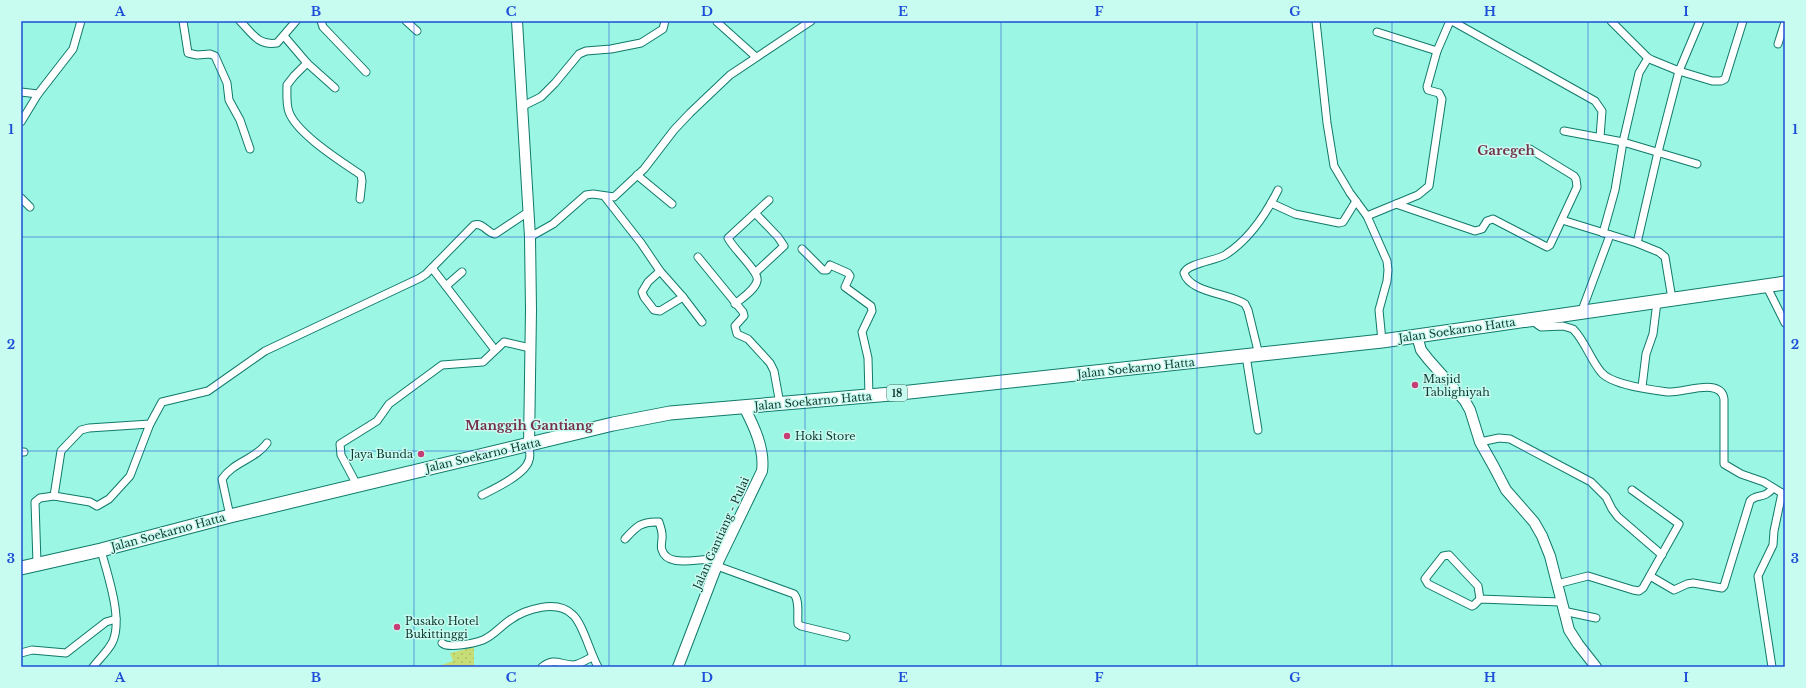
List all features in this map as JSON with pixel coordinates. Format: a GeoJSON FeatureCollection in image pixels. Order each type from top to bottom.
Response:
{"type":"FeatureCollection","features":[{"type":"Feature","properties":{"kind":"highway","name":"Jalan Soekarno Hatta"},"geometry":{"type":"LineString","coordinates":[[21,568],[37,563],[101,550],[356,485],[641,418],[670,413],[869,396],[1382,341],[1657,302],[1785,282]]}},
{"type":"Feature","properties":{"kind":"street"},"geometry":{"type":"LineString","coordinates":[[21,122],[38,94],[73,49],[81,21]]}},
{"type":"Feature","properties":{"kind":"street"},"geometry":{"type":"LineString","coordinates":[[183,21],[188,53],[197,55],[210,54],[215,56],[227,84],[229,100],[240,120],[250,149]]}},
{"type":"Feature","properties":{"kind":"street"},"geometry":{"type":"LineString","coordinates":[[240,21],[257,39],[266,44],[277,43],[296,21]]}},
{"type":"Feature","properties":{"kind":"street"},"geometry":{"type":"LineString","coordinates":[[322,21],[323,28],[366,72]]}},
{"type":"Feature","properties":{"kind":"street"},"geometry":{"type":"LineString","coordinates":[[406,21],[417,31]]}},
{"type":"Feature","properties":{"kind":"street"},"geometry":{"type":"LineString","coordinates":[[482,495],[513,479],[528,464],[530,458],[530,237],[517,21]]}},
{"type":"Feature","properties":{"kind":"street"},"geometry":{"type":"LineString","coordinates":[[523,106],[541,96],[555,83],[579,54],[586,51],[611,49],[641,43],[663,29],[665,21]]}},
{"type":"Feature","properties":{"kind":"street"},"geometry":{"type":"LineString","coordinates":[[716,21],[756,57]]}},
{"type":"Feature","properties":{"kind":"street"},"geometry":{"type":"LineString","coordinates":[[530,237],[553,224],[586,195],[594,194],[605,197],[614,197],[637,175],[690,113],[730,75],[811,21]]}},
{"type":"Feature","properties":{"kind":"street"},"geometry":{"type":"LineString","coordinates":[[1316,21],[1327,123],[1334,166],[1367,216],[1387,261],[1388,270],[1379,310],[1382,341]]}},
{"type":"Feature","properties":{"kind":"street"},"geometry":{"type":"LineString","coordinates":[[1367,216],[1423,192],[1430,186],[1442,99],[1439,93],[1431,92],[1427,87],[1437,52],[1451,21],[1595,101],[1602,111],[1600,137]]}},
{"type":"Feature","properties":{"kind":"street"},"geometry":{"type":"LineString","coordinates":[[1611,21],[1648,58],[1679,71],[1712,81],[1721,81],[1725,78],[1743,21]]}},
{"type":"Feature","properties":{"kind":"street"},"geometry":{"type":"LineString","coordinates":[[1637,243],[1679,71],[1700,21]]}},
{"type":"Feature","properties":{"kind":"street"},"geometry":{"type":"LineString","coordinates":[[1778,44],[1785,22]]}},
{"type":"Feature","properties":{"kind":"street"},"geometry":{"type":"LineString","coordinates":[[1377,32],[1437,52]]}},
{"type":"Feature","properties":{"kind":"street"},"geometry":{"type":"LineString","coordinates":[[284,36],[307,64],[335,88]]}},
{"type":"Feature","properties":{"kind":"street"},"geometry":{"type":"LineString","coordinates":[[1581,313],[1606,234],[1623,142],[1641,68],[1648,58]]}},
{"type":"Feature","properties":{"kind":"street"},"geometry":{"type":"LineString","coordinates":[[307,64],[287,85],[288,112],[296,124],[322,149],[361,175],[362,181],[360,200]]}},
{"type":"Feature","properties":{"kind":"street"},"geometry":{"type":"LineString","coordinates":[[21,92],[38,94]]}},
{"type":"Feature","properties":{"kind":"street"},"geometry":{"type":"LineString","coordinates":[[1564,131],[1623,142],[1697,164]]}},
{"type":"Feature","properties":{"kind":"street"},"geometry":{"type":"LineString","coordinates":[[1396,204],[1475,231],[1482,229],[1487,221],[1493,219],[1547,247],[1550,245],[1577,187],[1576,179],[1574,176],[1530,149]]}},
{"type":"Feature","properties":{"kind":"street"},"geometry":{"type":"LineString","coordinates":[[637,175],[672,204]]}},
{"type":"Feature","properties":{"kind":"street"},"geometry":{"type":"LineString","coordinates":[[1258,430],[1253,355],[1247,306],[1241,301],[1199,287],[1189,281],[1184,273],[1190,266],[1209,262],[1235,249],[1246,238],[1272,203],[1278,190]]}},
{"type":"Feature","properties":{"kind":"street"},"geometry":{"type":"LineString","coordinates":[[605,197],[641,243],[660,271],[683,297],[702,322]]}},
{"type":"Feature","properties":{"kind":"street"},"geometry":{"type":"LineString","coordinates":[[21,198],[30,208]]}},
{"type":"Feature","properties":{"kind":"street"},"geometry":{"type":"LineString","coordinates":[[735,304],[756,285],[758,279],[756,272],[745,261],[728,238],[769,200]]}},
{"type":"Feature","properties":{"kind":"street"},"geometry":{"type":"LineString","coordinates":[[1272,203],[1295,214],[1339,223],[1346,219],[1356,201]]}},
{"type":"Feature","properties":{"kind":"street"},"geometry":{"type":"LineString","coordinates":[[37,563],[35,502],[40,498],[54,496],[90,502],[97,506],[109,499],[130,476],[150,424],[162,402],[208,391],[265,351],[420,278],[432,268],[474,225],[481,225],[491,234],[495,234],[528,212]]}},
{"type":"Feature","properties":{"kind":"street"},"geometry":{"type":"LineString","coordinates":[[755,213],[778,237],[784,246],[774,257],[756,272]]}},
{"type":"Feature","properties":{"kind":"street"},"geometry":{"type":"LineString","coordinates":[[1562,220],[1637,243],[1659,252],[1665,257],[1672,299]]}},
{"type":"Feature","properties":{"kind":"street"},"geometry":{"type":"LineString","coordinates":[[802,249],[823,270],[827,270],[830,265],[848,273],[850,278],[845,287],[871,306],[872,311],[862,332],[868,358],[869,396]]}},
{"type":"Feature","properties":{"kind":"street"},"geometry":{"type":"LineString","coordinates":[[698,257],[743,312],[744,316],[736,326],[736,330],[738,334],[748,339],[770,362],[774,371],[780,404]]}},
{"type":"Feature","properties":{"kind":"street"},"geometry":{"type":"LineString","coordinates":[[432,268],[495,350]]}},
{"type":"Feature","properties":{"kind":"street"},"geometry":{"type":"LineString","coordinates":[[660,271],[648,282],[642,292],[654,310],[660,311],[683,297]]}},
{"type":"Feature","properties":{"kind":"street"},"geometry":{"type":"LineString","coordinates":[[446,286],[462,272]]}},
{"type":"Feature","properties":{"kind":"street"},"geometry":{"type":"LineString","coordinates":[[1766,285],[1785,323]]}},
{"type":"Feature","properties":{"kind":"street"},"geometry":{"type":"LineString","coordinates":[[1642,387],[1646,354],[1653,334],[1657,302]]}},
{"type":"Feature","properties":{"kind":"street"},"geometry":{"type":"LineString","coordinates":[[1531,320],[1541,327],[1567,326],[1573,329],[1600,370],[1607,378],[1620,384],[1667,392],[1710,388],[1720,390],[1723,393],[1724,464],[1741,474],[1764,482],[1784,494],[1774,531],[1773,545],[1758,576],[1772,667]]}},
{"type":"Feature","properties":{"kind":"street"},"geometry":{"type":"LineString","coordinates":[[1417,336],[1421,350],[1465,401],[1470,410],[1480,442],[1506,490],[1534,522],[1542,536],[1550,556],[1569,630],[1596,667]]}},
{"type":"Feature","properties":{"kind":"street"},"geometry":{"type":"LineString","coordinates":[[356,485],[341,455],[340,448],[342,442],[377,421],[389,404],[442,365],[483,362],[504,342],[530,348]]}},
{"type":"Feature","properties":{"kind":"street","name":"Jalan Gantiang - Pulai"},"geometry":{"type":"LineString","coordinates":[[678,667],[718,563],[758,479],[763,463],[757,434],[744,407]]}},
{"type":"Feature","properties":{"kind":"street"},"geometry":{"type":"LineString","coordinates":[[54,496],[61,451],[81,430],[89,428],[150,424]]}},
{"type":"Feature","properties":{"kind":"street"},"geometry":{"type":"LineString","coordinates":[[1480,442],[1499,438],[1510,439],[1591,482],[1606,497],[1618,518],[1662,555]]}},
{"type":"Feature","properties":{"kind":"street"},"geometry":{"type":"LineString","coordinates":[[230,516],[222,479],[246,459],[260,452],[267,443]]}},
{"type":"Feature","properties":{"kind":"street"},"geometry":{"type":"LineString","coordinates":[[1650,576],[1674,590],[1693,583],[1722,588],[1724,586],[1750,501],[1752,498],[1769,494],[1773,488]]}},
{"type":"Feature","properties":{"kind":"street"},"geometry":{"type":"LineString","coordinates":[[1557,584],[1588,576],[1639,591],[1643,588],[1679,524],[1632,490]]}},
{"type":"Feature","properties":{"kind":"street"},"geometry":{"type":"LineString","coordinates":[[625,539],[638,525],[659,522],[662,535],[662,550],[667,557],[677,562],[704,558],[794,594],[797,602],[798,624],[846,637]]}},
{"type":"Feature","properties":{"kind":"street"},"geometry":{"type":"LineString","coordinates":[[93,667],[111,644],[116,630],[116,619],[101,550]]}},
{"type":"Feature","properties":{"kind":"street"},"geometry":{"type":"LineString","coordinates":[[1480,599],[1478,586],[1449,555],[1443,556],[1425,579],[1428,584],[1468,605],[1474,605],[1480,599],[1562,606],[1596,618]]}},
{"type":"Feature","properties":{"kind":"street"},"geometry":{"type":"LineString","coordinates":[[442,643],[450,647],[484,640],[511,619],[522,613],[542,608],[561,608],[567,610],[577,619],[592,657],[598,667]]}},
{"type":"Feature","properties":{"kind":"street"},"geometry":{"type":"LineString","coordinates":[[21,653],[32,650],[66,653],[106,622],[116,619]]}},
{"type":"Feature","properties":{"kind":"street"},"geometry":{"type":"LineString","coordinates":[[542,667],[553,661],[578,664],[592,657]]}},
{"type":"Feature","properties":{"kind":"green space"},"geometry":{"type":"Polygon","coordinates":[[[474,647],[474,667],[436,667],[453,661],[450,653],[474,647]]]}},
{"type":"Feature","properties":{"kind":"place","name":"Masjid Tablighiyah"},"geometry":{"type":"Point","coordinates":[1415,385]}},
{"type":"Feature","properties":{"kind":"place","name":"Hoki Store"},"geometry":{"type":"Point","coordinates":[787,436]}},
{"type":"Feature","properties":{"kind":"place","name":"Jaya Bunda"},"geometry":{"type":"Point","coordinates":[421,454]}},
{"type":"Feature","properties":{"kind":"place","name":"Pusako Hotel Bukittinggi"},"geometry":{"type":"Point","coordinates":[397,627]}},
{"type":"Feature","properties":{"kind":"district","name":"Garegeh"},"geometry":{"type":"Point","coordinates":[1506,150]}},
{"type":"Feature","properties":{"kind":"district","name":"Manggih Gantiang"},"geometry":{"type":"Point","coordinates":[529,425]}}]}
